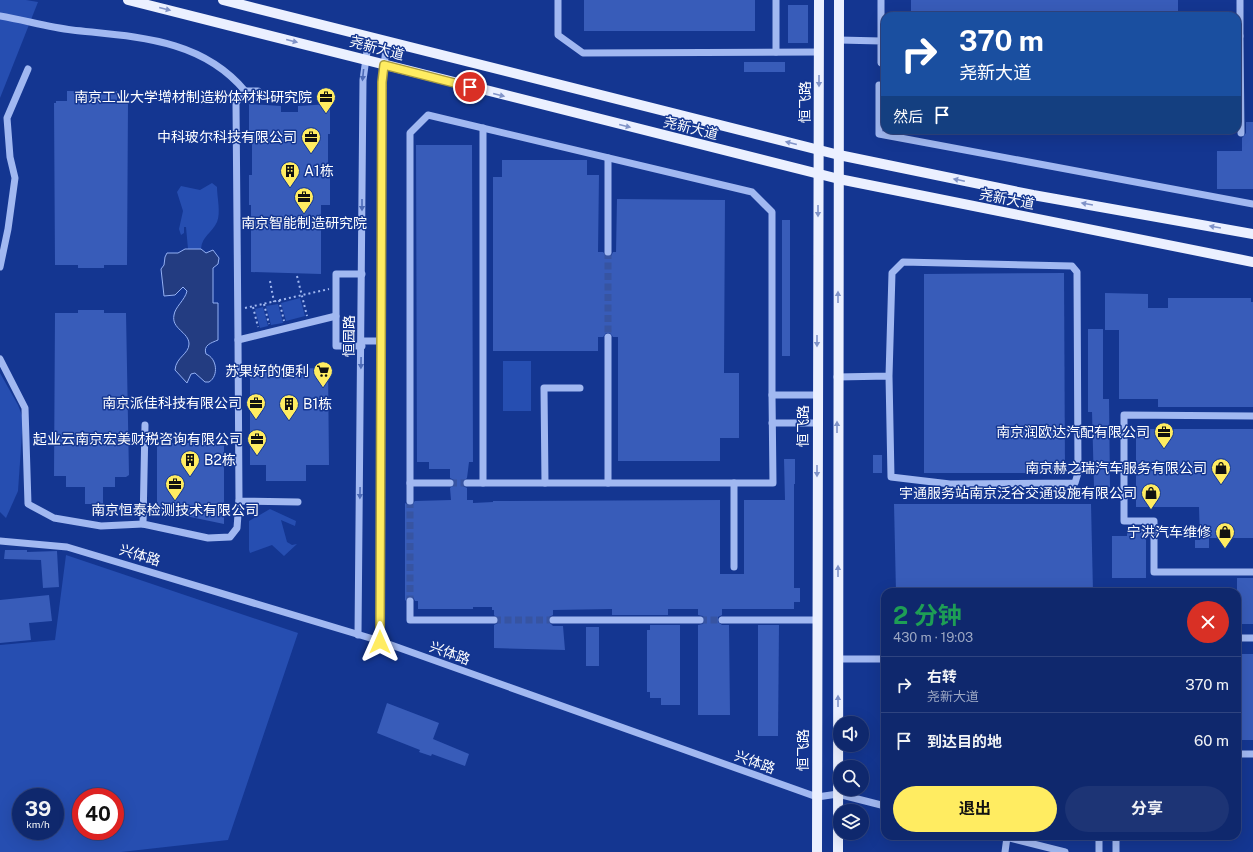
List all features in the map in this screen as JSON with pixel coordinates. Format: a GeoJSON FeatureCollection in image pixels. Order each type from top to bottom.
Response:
{"type":"FeatureCollection","features":[{"type":"Feature","properties":{"kind":"main road","name":"尧新大道"},"geometry":{"type":"LineString","coordinates":[[128,0],[838,179],[1253,262]]}},
{"type":"Feature","properties":{"kind":"main road","name":"尧新大道"},"geometry":{"type":"LineString","coordinates":[[223,0],[838,155],[1033,195],[1253,234]]}},
{"type":"Feature","properties":{"kind":"main road","name":"恒飞路"},"geometry":{"type":"LineString","coordinates":[[817,852],[819,0]]}},
{"type":"Feature","properties":{"kind":"main road"},"geometry":{"type":"LineString","coordinates":[[838,0],[838,760]]}},
{"type":"Feature","properties":{"kind":"main road"},"geometry":{"type":"LineString","coordinates":[[838,796],[838,852]]}},
{"type":"Feature","properties":{"kind":"street"},"geometry":{"type":"LineString","coordinates":[[558,0],[558,35],[583,53],[819,52]]}},
{"type":"Feature","properties":{"kind":"street"},"geometry":{"type":"LineString","coordinates":[[776,0],[776,52]]}},
{"type":"Feature","properties":{"kind":"street"},"geometry":{"type":"LineString","coordinates":[[882,0],[882,12]]}},
{"type":"Feature","properties":{"kind":"street"},"geometry":{"type":"LineString","coordinates":[[1239,12],[1240,0]]}},
{"type":"Feature","properties":{"kind":"street"},"geometry":{"type":"LineString","coordinates":[[0,16],[70,29],[139,37],[177,45],[193,52],[232,75],[245,91]]}},
{"type":"Feature","properties":{"kind":"street","name":"恒园路"},"geometry":{"type":"LineString","coordinates":[[358,635],[362,344],[363,80],[369,37]]}},
{"type":"Feature","properties":{"kind":"street"},"geometry":{"type":"LineString","coordinates":[[838,40],[881,41],[881,63]]}},
{"type":"Feature","properties":{"kind":"street"},"geometry":{"type":"LineString","coordinates":[[380,642],[382,82],[387,41]]}},
{"type":"Feature","properties":{"kind":"street"},"geometry":{"type":"LineString","coordinates":[[0,267],[8,229],[15,178],[10,157],[7,118],[28,69]]}},
{"type":"Feature","properties":{"kind":"street"},"geometry":{"type":"LineString","coordinates":[[879,85],[879,134],[1253,204]]}},
{"type":"Feature","properties":{"kind":"street"},"geometry":{"type":"LineString","coordinates":[[245,91],[258,91]]}},
{"type":"Feature","properties":{"kind":"street"},"geometry":{"type":"LineString","coordinates":[[0,359],[25,408],[27,426],[26,478],[28,504],[54,518],[101,526],[143,524],[208,538],[230,537],[236,528],[239,502],[236,103],[245,91]]}},
{"type":"Feature","properties":{"kind":"street"},"geometry":{"type":"LineString","coordinates":[[410,501],[410,133],[428,115],[752,192],[772,212],[773,483],[467,483]]}},
{"type":"Feature","properties":{"kind":"street"},"geometry":{"type":"LineString","coordinates":[[483,128],[483,483]]}},
{"type":"Feature","properties":{"kind":"street"},"geometry":{"type":"LineString","coordinates":[[608,158],[608,252]]}},
{"type":"Feature","properties":{"kind":"street"},"geometry":{"type":"LineString","coordinates":[[903,262],[1072,266],[1077,272],[1078,473],[1075,483],[950,484],[891,477],[889,376],[892,273],[903,262]]}},
{"type":"Feature","properties":{"kind":"street"},"geometry":{"type":"LineString","coordinates":[[362,274],[336,274],[336,346],[382,341]]}},
{"type":"Feature","properties":{"kind":"street"},"geometry":{"type":"LineString","coordinates":[[238,340],[336,316]]}},
{"type":"Feature","properties":{"kind":"street"},"geometry":{"type":"LineString","coordinates":[[608,336],[608,483]]}},
{"type":"Feature","properties":{"kind":"street"},"geometry":{"type":"LineString","coordinates":[[837,377],[889,376]]}},
{"type":"Feature","properties":{"kind":"street"},"geometry":{"type":"LineString","coordinates":[[545,483],[544,388],[580,388]]}},
{"type":"Feature","properties":{"kind":"street"},"geometry":{"type":"LineString","coordinates":[[772,395],[817,395]]}},
{"type":"Feature","properties":{"kind":"street"},"geometry":{"type":"LineString","coordinates":[[1253,416],[1124,415],[1124,521],[1154,521],[1154,572],[1253,572]]}},
{"type":"Feature","properties":{"kind":"street"},"geometry":{"type":"LineString","coordinates":[[772,423],[817,423]]}},
{"type":"Feature","properties":{"kind":"street"},"geometry":{"type":"LineString","coordinates":[[143,524],[145,425]]}},
{"type":"Feature","properties":{"kind":"street"},"geometry":{"type":"LineString","coordinates":[[410,483],[450,483]]}},
{"type":"Feature","properties":{"kind":"street"},"geometry":{"type":"LineString","coordinates":[[734,483],[734,567]]}},
{"type":"Feature","properties":{"kind":"street"},"geometry":{"type":"LineString","coordinates":[[239,502],[298,502]]}},
{"type":"Feature","properties":{"kind":"street","name":"兴体路"},"geometry":{"type":"LineString","coordinates":[[0,541],[67,546],[380,642],[817,797],[833,795]]}},
{"type":"Feature","properties":{"kind":"street"},"geometry":{"type":"LineString","coordinates":[[410,601],[410,620],[494,620]]}},
{"type":"Feature","properties":{"kind":"street"},"geometry":{"type":"LineString","coordinates":[[553,620],[700,620]]}},
{"type":"Feature","properties":{"kind":"street"},"geometry":{"type":"LineString","coordinates":[[722,620],[817,620]]}},
{"type":"Feature","properties":{"kind":"street"},"geometry":{"type":"LineString","coordinates":[[1241,638],[1253,638]]}},
{"type":"Feature","properties":{"kind":"street"},"geometry":{"type":"LineString","coordinates":[[838,659],[881,659]]}},
{"type":"Feature","properties":{"kind":"street"},"geometry":{"type":"LineString","coordinates":[[1241,754],[1253,754]]}},
{"type":"Feature","properties":{"kind":"street","name":"兴体路"},"geometry":{"type":"LineString","coordinates":[[846,796],[881,805]]}},
{"type":"Feature","properties":{"kind":"street"},"geometry":{"type":"LineString","coordinates":[[1004,840],[1005,852]]}},
{"type":"Feature","properties":{"kind":"street"},"geometry":{"type":"LineString","coordinates":[[1016,840],[1065,852]]}},
{"type":"Feature","properties":{"kind":"street"},"geometry":{"type":"LineString","coordinates":[[1099,840],[1099,852]]}},
{"type":"Feature","properties":{"kind":"street"},"geometry":{"type":"LineString","coordinates":[[1116,840],[1116,852]]}},
{"type":"Feature","properties":{"kind":"path"},"geometry":{"type":"LineString","coordinates":[[297,276],[307,317]]}},
{"type":"Feature","properties":{"kind":"path"},"geometry":{"type":"LineString","coordinates":[[270,280],[274,302]]}},
{"type":"Feature","properties":{"kind":"path"},"geometry":{"type":"LineString","coordinates":[[238,310],[336,287]]}},
{"type":"Feature","properties":{"kind":"path"},"geometry":{"type":"LineString","coordinates":[[279,300],[284,322]]}},
{"type":"Feature","properties":{"kind":"path"},"geometry":{"type":"LineString","coordinates":[[264,304],[270,326]]}},
{"type":"Feature","properties":{"kind":"path"},"geometry":{"type":"LineString","coordinates":[[253,307],[258,328]]}},
{"type":"Feature","properties":{"kind":"shaded area"},"geometry":{"type":"Polygon","coordinates":[[[0,0],[26,0],[38,2],[0,98],[0,0]]]}},
{"type":"Feature","properties":{"kind":"shaded area"},"geometry":{"type":"Polygon","coordinates":[[[212,183],[217,187],[219,210],[217,222],[203,241],[201,249],[188,249],[186,227],[184,227],[184,233],[181,235],[179,229],[183,211],[177,192],[181,186],[200,190],[212,183]]]}},
{"type":"Feature","properties":{"kind":"shaded area"},"geometry":{"type":"Polygon","coordinates":[[[185,249],[201,249],[206,253],[213,250],[219,258],[218,264],[213,268],[213,303],[218,303],[218,340],[208,345],[205,351],[206,354],[213,359],[215,367],[214,376],[209,382],[205,382],[195,373],[191,374],[187,383],[175,370],[189,344],[186,336],[177,327],[174,320],[175,312],[187,291],[183,287],[175,295],[164,296],[161,269],[164,265],[167,253],[178,253],[185,249]]]}},
{"type":"Feature","properties":{"kind":"shaded area"},"geometry":{"type":"Polygon","coordinates":[[[300,298],[305,316],[286,321],[281,303],[300,298]]]}},
{"type":"Feature","properties":{"kind":"shaded area"},"geometry":{"type":"Polygon","coordinates":[[[278,304],[283,323],[271,325],[266,306],[278,304]]]}},
{"type":"Feature","properties":{"kind":"shaded area"},"geometry":{"type":"Polygon","coordinates":[[[263,307],[268,326],[260,328],[255,309],[263,307]]]}},
{"type":"Feature","properties":{"kind":"shaded area"},"geometry":{"type":"Polygon","coordinates":[[[503,361],[531,361],[531,411],[503,411],[503,361]]]}},
{"type":"Feature","properties":{"kind":"shaded area"},"geometry":{"type":"Polygon","coordinates":[[[0,373],[18,405],[23,418],[18,491],[6,518],[0,512],[0,373]]]}},
{"type":"Feature","properties":{"kind":"shaded area"},"geometry":{"type":"Polygon","coordinates":[[[270,509],[296,521],[295,526],[281,520],[287,542],[292,545],[297,544],[284,556],[272,545],[250,553],[249,550],[249,521],[270,509]]]}},
{"type":"Feature","properties":{"kind":"shaded area"},"geometry":{"type":"Polygon","coordinates":[[[66,555],[298,633],[228,840],[121,852],[0,852],[0,645],[55,640],[66,555]]]}},
{"type":"Feature","properties":{"kind":"building"},"geometry":{"type":"Polygon","coordinates":[[[584,0],[755,0],[755,31],[584,31],[584,0]]]}},
{"type":"Feature","properties":{"kind":"building"},"geometry":{"type":"Polygon","coordinates":[[[911,0],[1178,0],[1178,11],[1157,12],[911,12],[911,0]]]}},
{"type":"Feature","properties":{"kind":"building"},"geometry":{"type":"Polygon","coordinates":[[[788,5],[808,5],[808,43],[788,43],[788,5]]]}},
{"type":"Feature","properties":{"kind":"building"},"geometry":{"type":"Polygon","coordinates":[[[744,62],[785,62],[785,72],[744,72],[744,62]]]}},
{"type":"Feature","properties":{"kind":"building"},"geometry":{"type":"Polygon","coordinates":[[[67,91],[117,91],[117,102],[128,102],[127,265],[104,265],[104,268],[78,268],[78,265],[55,265],[54,103],[56,103],[56,101],[67,101],[67,91]]]}},
{"type":"Feature","properties":{"kind":"building","name":"A1栋"},"geometry":{"type":"Polygon","coordinates":[[[249,104],[281,106],[281,112],[298,112],[298,106],[330,104],[328,175],[330,175],[330,205],[321,205],[321,274],[251,272],[251,205],[249,205],[249,175],[252,175],[252,134],[249,134],[249,104]]]}},
{"type":"Feature","properties":{"kind":"building"},"geometry":{"type":"Polygon","coordinates":[[[1246,122],[1253,122],[1253,189],[1217,189],[1217,151],[1242,151],[1242,138],[1246,133],[1246,122]]]}},
{"type":"Feature","properties":{"kind":"building"},"geometry":{"type":"Polygon","coordinates":[[[416,145],[472,145],[473,462],[469,462],[467,478],[462,483],[463,486],[467,488],[467,500],[473,500],[473,503],[493,501],[720,500],[720,574],[744,574],[744,500],[785,500],[784,459],[795,459],[794,588],[800,588],[800,602],[794,602],[794,609],[722,609],[722,615],[718,617],[718,622],[722,625],[729,625],[730,715],[698,715],[698,625],[703,624],[705,620],[703,616],[698,615],[698,609],[668,609],[668,615],[612,615],[612,609],[553,610],[553,615],[549,617],[549,622],[553,626],[563,626],[565,650],[494,648],[494,625],[498,623],[499,620],[494,615],[494,610],[492,610],[492,607],[473,607],[473,609],[418,609],[418,601],[415,601],[413,597],[408,597],[405,601],[405,503],[410,506],[415,501],[451,500],[450,488],[455,483],[454,480],[450,478],[450,469],[429,469],[429,462],[417,462],[416,145]]]}},
{"type":"Feature","properties":{"kind":"building"},"geometry":{"type":"Polygon","coordinates":[[[502,160],[587,160],[587,175],[599,175],[598,252],[603,252],[608,257],[611,256],[613,252],[616,252],[617,199],[725,200],[724,373],[739,373],[739,438],[720,438],[720,461],[618,461],[618,337],[613,337],[610,333],[606,333],[603,337],[598,337],[598,351],[493,351],[493,177],[502,177],[502,160]]]}},
{"type":"Feature","properties":{"kind":"building"},"geometry":{"type":"Polygon","coordinates":[[[782,220],[790,220],[790,356],[782,356],[782,220]]]}},
{"type":"Feature","properties":{"kind":"building"},"geometry":{"type":"Polygon","coordinates":[[[1064,273],[1065,473],[924,473],[924,274],[1064,273]]]}},
{"type":"Feature","properties":{"kind":"building"},"geometry":{"type":"Polygon","coordinates":[[[1105,293],[1148,294],[1148,308],[1168,308],[1168,298],[1251,298],[1251,302],[1253,302],[1253,407],[1158,407],[1158,399],[1119,399],[1119,330],[1105,330],[1105,293]]]}},
{"type":"Feature","properties":{"kind":"building"},"geometry":{"type":"Polygon","coordinates":[[[78,310],[104,310],[104,313],[126,313],[129,475],[126,477],[115,477],[115,487],[103,487],[103,504],[85,504],[85,487],[66,487],[66,476],[54,476],[55,313],[78,313],[78,310]]]}},
{"type":"Feature","properties":{"kind":"building"},"geometry":{"type":"Polygon","coordinates":[[[1088,329],[1103,329],[1103,399],[1109,399],[1110,487],[1094,487],[1092,412],[1088,412],[1088,329]]]}},
{"type":"Feature","properties":{"kind":"building","name":"B1栋"},"geometry":{"type":"Polygon","coordinates":[[[328,368],[329,465],[306,465],[306,481],[266,481],[266,465],[250,465],[250,369],[328,368]]]}},
{"type":"Feature","properties":{"kind":"building"},"geometry":{"type":"Polygon","coordinates":[[[1136,429],[1253,429],[1253,538],[1209,538],[1209,548],[1195,548],[1195,540],[1200,540],[1199,507],[1136,507],[1136,429]]]}},
{"type":"Feature","properties":{"kind":"building","name":"B2栋"},"geometry":{"type":"Polygon","coordinates":[[[157,443],[224,443],[224,524],[157,510],[157,443]]]}},
{"type":"Feature","properties":{"kind":"building"},"geometry":{"type":"Polygon","coordinates":[[[873,455],[882,455],[882,473],[873,473],[873,455]]]}},
{"type":"Feature","properties":{"kind":"building"},"geometry":{"type":"Polygon","coordinates":[[[894,504],[1091,504],[1093,588],[896,588],[894,504]]]}},
{"type":"Feature","properties":{"kind":"building"},"geometry":{"type":"Polygon","coordinates":[[[1127,531],[1146,531],[1146,578],[1112,578],[1112,536],[1127,536],[1127,531]]]}},
{"type":"Feature","properties":{"kind":"building"},"geometry":{"type":"Polygon","coordinates":[[[5,550],[27,550],[27,552],[57,551],[59,587],[43,588],[41,560],[4,559],[5,550]]]}},
{"type":"Feature","properties":{"kind":"building"},"geometry":{"type":"Polygon","coordinates":[[[1237,578],[1253,578],[1253,624],[1241,624],[1241,588],[1237,588],[1237,578]]]}},
{"type":"Feature","properties":{"kind":"building"},"geometry":{"type":"Polygon","coordinates":[[[49,595],[52,621],[29,623],[31,640],[0,643],[0,600],[49,595]]]}},
{"type":"Feature","properties":{"kind":"building"},"geometry":{"type":"Polygon","coordinates":[[[650,625],[680,625],[680,705],[661,705],[661,698],[650,698],[650,692],[647,692],[647,630],[650,630],[650,625]]]}},
{"type":"Feature","properties":{"kind":"building"},"geometry":{"type":"Polygon","coordinates":[[[758,625],[779,625],[778,736],[758,736],[758,625]]]}},
{"type":"Feature","properties":{"kind":"building"},"geometry":{"type":"Polygon","coordinates":[[[586,627],[599,627],[599,666],[586,666],[586,627]]]}},
{"type":"Feature","properties":{"kind":"building"},"geometry":{"type":"Polygon","coordinates":[[[1241,654],[1253,654],[1253,740],[1241,740],[1241,654]]]}},
{"type":"Feature","properties":{"kind":"building"},"geometry":{"type":"Polygon","coordinates":[[[387,703],[439,723],[433,739],[469,754],[465,766],[432,754],[431,756],[419,752],[420,750],[377,733],[387,703]]]}},
{"type":"Feature","properties":{"kind":"tunnel"},"geometry":{"type":"LineString","coordinates":[[608,252],[608,337]]}},
{"type":"Feature","properties":{"kind":"tunnel"},"geometry":{"type":"LineString","coordinates":[[450,483],[467,483]]}},
{"type":"Feature","properties":{"kind":"tunnel"},"geometry":{"type":"LineString","coordinates":[[410,501],[410,601]]}},
{"type":"Feature","properties":{"kind":"tunnel"},"geometry":{"type":"LineString","coordinates":[[494,620],[553,620]]}},
{"type":"Feature","properties":{"kind":"tunnel"},"geometry":{"type":"LineString","coordinates":[[700,620],[722,620]]}},
{"type":"Feature","properties":{"kind":"place","name":"南京工业大学增材制造粉体材料研究院"},"geometry":{"type":"Point","coordinates":[326,114]}},
{"type":"Feature","properties":{"kind":"place","name":"中科玻尔科技有限公司"},"geometry":{"type":"Point","coordinates":[311,154]}},
{"type":"Feature","properties":{"kind":"place","name":"A1栋"},"geometry":{"type":"Point","coordinates":[290,188]}},
{"type":"Feature","properties":{"kind":"place","name":"南京智能制造研究院"},"geometry":{"type":"Point","coordinates":[304,214]}},
{"type":"Feature","properties":{"kind":"place","name":"苏果好的便利"},"geometry":{"type":"Point","coordinates":[323,388]}},
{"type":"Feature","properties":{"kind":"place","name":"南京派佳科技有限公司"},"geometry":{"type":"Point","coordinates":[256,420]}},
{"type":"Feature","properties":{"kind":"place","name":"B1栋"},"geometry":{"type":"Point","coordinates":[289,421]}},
{"type":"Feature","properties":{"kind":"place","name":"南京润欧达汽配有限公司"},"geometry":{"type":"Point","coordinates":[1164,449]}},
{"type":"Feature","properties":{"kind":"place","name":"起业云南京宏美财税咨询有限公司"},"geometry":{"type":"Point","coordinates":[257,456]}},
{"type":"Feature","properties":{"kind":"place","name":"B2栋"},"geometry":{"type":"Point","coordinates":[190,477]}},
{"type":"Feature","properties":{"kind":"place","name":"南京赫之瑞汽车服务有限公司"},"geometry":{"type":"Point","coordinates":[1221,485]}},
{"type":"Feature","properties":{"kind":"place","name":"南京恒泰检测技术有限公司"},"geometry":{"type":"Point","coordinates":[175,501]}},
{"type":"Feature","properties":{"kind":"place","name":"宇通服务站南京泛谷交通设施有限公司"},"geometry":{"type":"Point","coordinates":[1151,510]}},
{"type":"Feature","properties":{"kind":"place","name":"宁洪汽车维修"},"geometry":{"type":"Point","coordinates":[1225,549]}},
{"type":"Feature","properties":{"kind":"route"},"geometry":{"type":"LineString","coordinates":[[380,642],[382,82],[384,65],[470,87]]}}]}
